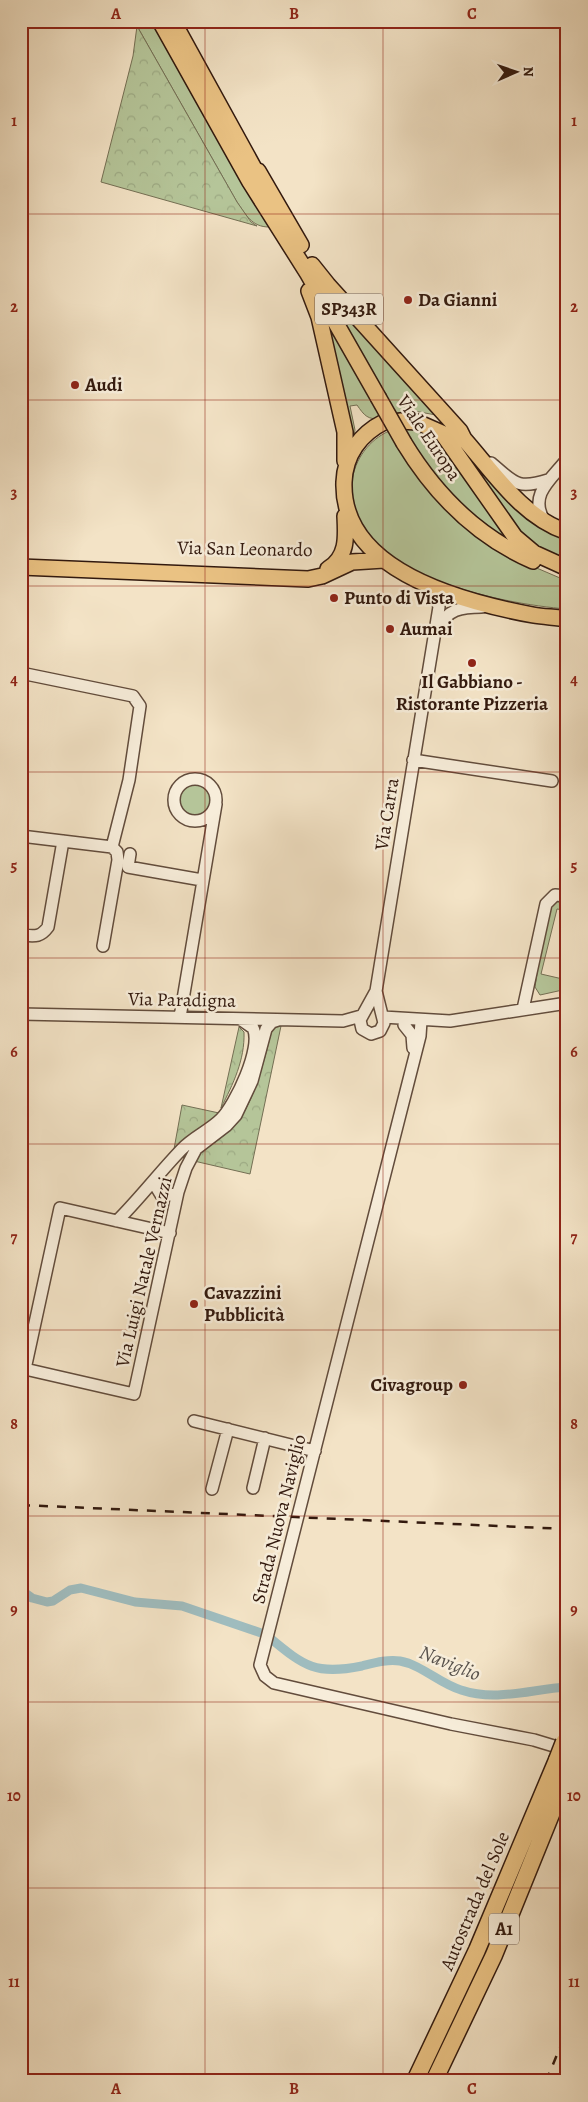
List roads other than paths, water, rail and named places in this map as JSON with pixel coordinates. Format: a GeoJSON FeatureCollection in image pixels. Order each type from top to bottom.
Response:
{"type":"FeatureCollection","features":[{"type":"Feature","properties":{"kind":"highway","name":"Autostrada del Sole"},"geometry":{"type":"LineString","coordinates":[[415,2081],[478,1950],[564,1746]]}},
{"type":"Feature","properties":{"kind":"highway","name":"Autostrada del Sole"},"geometry":{"type":"LineString","coordinates":[[434,2081],[494,1955],[567,1775]]}},
{"type":"Feature","properties":{"kind":"main road","name":"Viale Europa"},"geometry":{"type":"LineString","coordinates":[[160,21],[254,176]]}},
{"type":"Feature","properties":{"kind":"main road","name":"Viale Europa"},"geometry":{"type":"LineString","coordinates":[[173,21],[254,176],[308,274],[404,443],[430,481],[471,522],[509,549],[567,574]]}},
{"type":"Feature","properties":{"kind":"main road","name":"SP343R"},"geometry":{"type":"LineString","coordinates":[[254,176],[324,281],[460,431],[468,443]]}},
{"type":"Feature","properties":{"kind":"main road","name":"SP343R"},"geometry":{"type":"LineString","coordinates":[[254,176],[319,317],[345,432],[345,469]]}},
{"type":"Feature","properties":{"kind":"main road","name":"Viale Europa"},"geometry":{"type":"LineString","coordinates":[[567,532],[546,523],[524,507],[468,443],[444,426],[424,418],[412,416],[394,420],[370,429],[360,440],[345,469],[345,502],[352,525],[358,534],[384,560],[427,584],[462,597],[506,610],[535,616],[567,619]]}},
{"type":"Feature","properties":{"kind":"main road"},"geometry":{"type":"LineString","coordinates":[[394,420],[422,423],[442,433],[515,537],[534,553],[567,568]]}},
{"type":"Feature","properties":{"kind":"main road","name":"Via San Leonardo"},"geometry":{"type":"LineString","coordinates":[[21,567],[88,569],[142,566],[305,573],[321,571],[334,565],[342,554],[346,539],[345,502]]}},
{"type":"Feature","properties":{"kind":"main road","name":"Via San Leonardo"},"geometry":{"type":"LineString","coordinates":[[88,569],[110,572],[308,579],[322,576],[352,562],[384,560]]}},
{"type":"Feature","properties":{"kind":"main road"},"geometry":{"type":"LineString","coordinates":[[535,616],[567,624]]}},
{"type":"Feature","properties":{"kind":"street"},"geometry":{"type":"LineString","coordinates":[[567,344],[567,358]]}},
{"type":"Feature","properties":{"kind":"street"},"geometry":{"type":"LineString","coordinates":[[468,443],[511,482],[527,486],[548,480]]}},
{"type":"Feature","properties":{"kind":"street"},"geometry":{"type":"LineString","coordinates":[[546,523],[538,512],[540,492],[567,459]]}},
{"type":"Feature","properties":{"kind":"street","name":"Via Carra"},"geometry":{"type":"LineString","coordinates":[[363,1018],[376,991],[439,607],[436,597],[427,584]]}},
{"type":"Feature","properties":{"kind":"street","name":"Via Carra"},"geometry":{"type":"LineString","coordinates":[[433,642],[442,621],[450,612],[459,608],[506,610]]}},
{"type":"Feature","properties":{"kind":"street"},"geometry":{"type":"LineString","coordinates":[[21,673],[133,696],[139,702],[140,710],[129,780],[112,847]]}},
{"type":"Feature","properties":{"kind":"street"},"geometry":{"type":"LineString","coordinates":[[413,760],[552,781]]}},
{"type":"Feature","properties":{"kind":"street"},"geometry":{"type":"LineString","coordinates":[[180,1017],[216,804],[216,794],[207,782],[197,779],[183,783],[175,794],[175,805],[179,815],[202,828],[209,845]]}},
{"type":"Feature","properties":{"kind":"street"},"geometry":{"type":"LineString","coordinates":[[191,821],[207,818],[216,804]]}},
{"type":"Feature","properties":{"kind":"street"},"geometry":{"type":"LineString","coordinates":[[21,836],[112,847],[117,852],[118,860],[103,946]]}},
{"type":"Feature","properties":{"kind":"street"},"geometry":{"type":"LineString","coordinates":[[21,935],[36,937],[42,935],[48,928],[63,840]]}},
{"type":"Feature","properties":{"kind":"street"},"geometry":{"type":"LineString","coordinates":[[130,854],[128,867],[202,880]]}},
{"type":"Feature","properties":{"kind":"street"},"geometry":{"type":"LineString","coordinates":[[524,1009],[546,904],[555,895],[567,896]]}},
{"type":"Feature","properties":{"kind":"street","name":"Via Carra"},"geometry":{"type":"LineString","coordinates":[[376,991],[382,1020]]}},
{"type":"Feature","properties":{"kind":"street"},"geometry":{"type":"LineString","coordinates":[[382,1020],[424,1022],[465,1020],[524,1009],[567,996]]}},
{"type":"Feature","properties":{"kind":"street"},"geometry":{"type":"LineString","coordinates":[[524,1009],[567,1003]]}},
{"type":"Feature","properties":{"kind":"street"},"geometry":{"type":"LineString","coordinates":[[382,1020],[371,1034],[363,1018],[375,1010],[382,1020],[404,1025],[424,1022]]}},
{"type":"Feature","properties":{"kind":"street","name":"Via Paradigna"},"geometry":{"type":"LineString","coordinates":[[21,1014],[343,1022],[363,1018]]}},
{"type":"Feature","properties":{"kind":"street"},"geometry":{"type":"LineString","coordinates":[[170,1233],[117,1221],[186,1145],[218,1122],[234,1100],[249,1065],[256,1036],[249,1023],[239,1019]]}},
{"type":"Feature","properties":{"kind":"street","name":"Via Luigi Natale Vernazzi"},"geometry":{"type":"LineString","coordinates":[[117,1221],[60,1208],[25,1369],[134,1394],[178,1192],[186,1168],[196,1149],[226,1126],[236,1115],[252,1081],[266,1031],[272,1022],[278,1020]]}},
{"type":"Feature","properties":{"kind":"street","name":"Strada Nuova Naviglio"},"geometry":{"type":"LineString","coordinates":[[424,1022],[260,1664],[265,1676],[274,1683],[450,1724],[564,1746]]}},
{"type":"Feature","properties":{"kind":"street","name":"Strada Nuova Naviglio"},"geometry":{"type":"LineString","coordinates":[[404,1025],[414,1040],[412,1068]]}},
{"type":"Feature","properties":{"kind":"street"},"geometry":{"type":"LineString","coordinates":[[156,1178],[155,1185],[161,1195],[172,1196],[178,1192]]}},
{"type":"Feature","properties":{"kind":"street"},"geometry":{"type":"LineString","coordinates":[[194,1421],[315,1451]]}},
{"type":"Feature","properties":{"kind":"street"},"geometry":{"type":"LineString","coordinates":[[212,1489],[228,1429]]}},
{"type":"Feature","properties":{"kind":"street"},"geometry":{"type":"LineString","coordinates":[[253,1488],[265,1438]]}},
{"type":"Feature","properties":{"kind":"waterway","name":"Naviglio"},"geometry":{"type":"LineString","coordinates":[[21,1590],[32,1598],[47,1602],[53,1601],[70,1590],[81,1588],[135,1602],[182,1606],[264,1634]]}},
{"type":"Feature","properties":{"kind":"waterway","name":"Naviglio"},"geometry":{"type":"LineString","coordinates":[[270,1638],[302,1662],[322,1669],[346,1669],[385,1661],[400,1661],[416,1666],[453,1687],[488,1695],[514,1694],[567,1687]]}},
{"type":"Feature","properties":{"kind":"railway"},"geometry":{"type":"LineString","coordinates":[[21,1505],[567,1529]]}},
{"type":"Feature","properties":{"kind":"railway"},"geometry":{"type":"LineString","coordinates":[[546,2081],[567,2031]]}},
{"type":"Feature","properties":{"kind":"place","name":"Da Gianni"},"geometry":{"type":"Point","coordinates":[408,300]}},
{"type":"Feature","properties":{"kind":"place","name":"Audi"},"geometry":{"type":"Point","coordinates":[75,385]}},
{"type":"Feature","properties":{"kind":"place","name":"Punto di Vista"},"geometry":{"type":"Point","coordinates":[334,598]}},
{"type":"Feature","properties":{"kind":"place","name":"Aumai"},"geometry":{"type":"Point","coordinates":[390,629]}},
{"type":"Feature","properties":{"kind":"place","name":"Il Gabbiano - Ristorante Pizzeria"},"geometry":{"type":"Point","coordinates":[472,663]}},
{"type":"Feature","properties":{"kind":"place","name":"Cavazzini Pubblicità"},"geometry":{"type":"Point","coordinates":[194,1304]}},
{"type":"Feature","properties":{"kind":"place","name":"Civagroup"},"geometry":{"type":"Point","coordinates":[463,1385]}}]}
